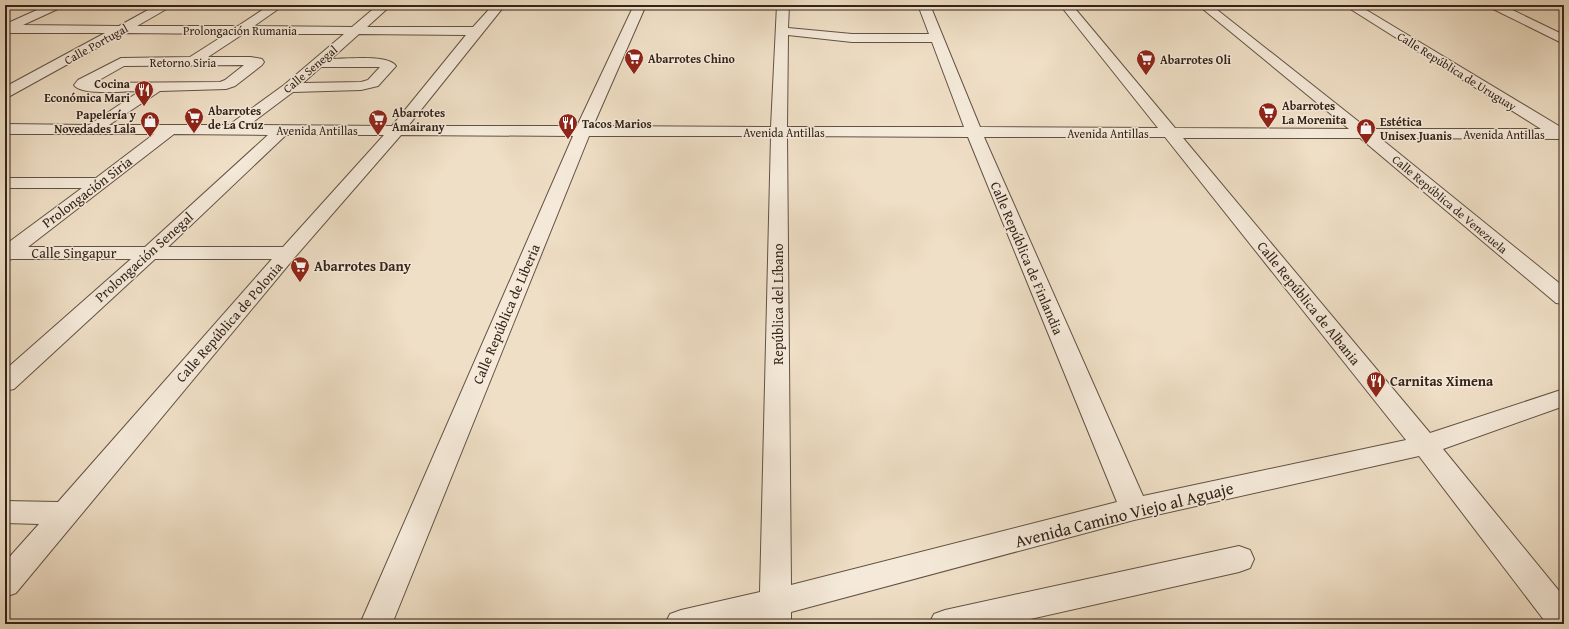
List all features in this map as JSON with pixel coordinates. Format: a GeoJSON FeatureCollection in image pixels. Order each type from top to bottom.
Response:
{"type":"FeatureCollection","features":[{"type":"Feature","properties":{"kind":"street"},"geometry":{"type":"LineString","coordinates":[[5,29],[58,5]]}},
{"type":"Feature","properties":{"kind":"street","name":"Calle Portugal"},"geometry":{"type":"LineString","coordinates":[[5,94],[166,5]]}},
{"type":"Feature","properties":{"kind":"street"},"geometry":{"type":"LineString","coordinates":[[91,130],[278,5],[283,5]]}},
{"type":"Feature","properties":{"kind":"street"},"geometry":{"type":"LineString","coordinates":[[385,5],[415,5]]}},
{"type":"Feature","properties":{"kind":"street","name":"Calle Senegal"},"geometry":{"type":"LineString","coordinates":[[232,130],[289,88],[385,5]]}},
{"type":"Feature","properties":{"kind":"street","name":"Calle República de Polonia"},"geometry":{"type":"LineString","coordinates":[[5,584],[288,253],[396,130],[476,31],[499,5]]}},
{"type":"Feature","properties":{"kind":"street","name":"Calle República de Liberia"},"geometry":{"type":"LineString","coordinates":[[376,624],[583,131],[640,5]]}},
{"type":"Feature","properties":{"kind":"street","name":"República del Líbano"},"geometry":{"type":"LineString","coordinates":[[776,613],[779,132],[783,5]]}},
{"type":"Feature","properties":{"kind":"street","name":"Calle República de Finlandia"},"geometry":{"type":"LineString","coordinates":[[924,5],[974,132],[1134,509]]}},
{"type":"Feature","properties":{"kind":"street","name":"Calle República de Albania"},"geometry":{"type":"LineString","coordinates":[[1066,5],[1425,445],[1564,622]]}},
{"type":"Feature","properties":{"kind":"street","name":"Calle República de Venezuela"},"geometry":{"type":"LineString","coordinates":[[1204,5],[1364,133],[1564,298]]}},
{"type":"Feature","properties":{"kind":"street","name":"Calle República de Uruguay"},"geometry":{"type":"LineString","coordinates":[[1350,5],[1562,135]]}},
{"type":"Feature","properties":{"kind":"street"},"geometry":{"type":"LineString","coordinates":[[1493,5],[1564,40]]}},
{"type":"Feature","properties":{"kind":"street","name":"Prolongación Rumania"},"geometry":{"type":"LineString","coordinates":[[5,29],[476,31]]}},
{"type":"Feature","properties":{"kind":"street"},"geometry":{"type":"LineString","coordinates":[[782,31],[852,38],[937,38]]}},
{"type":"Feature","properties":{"kind":"street","name":"Retorno Siria"},"geometry":{"type":"LineString","coordinates":[[122,62],[193,62],[257,62],[230,83],[221,86],[156,87],[81,85],[122,62]]}},
{"type":"Feature","properties":{"kind":"street"},"geometry":{"type":"LineString","coordinates":[[289,88],[361,86],[373,83],[389,66],[382,63],[319,63]]}},
{"type":"Feature","properties":{"kind":"street","name":"Avenida Antillas"},"geometry":{"type":"LineString","coordinates":[[5,129],[1364,133],[1562,135]]}},
{"type":"Feature","properties":{"kind":"street","name":"Prolongación Siria"},"geometry":{"type":"LineString","coordinates":[[6,253],[170,130]]}},
{"type":"Feature","properties":{"kind":"street","name":"Prolongación Senegal"},"geometry":{"type":"LineString","coordinates":[[5,383],[282,130]]}},
{"type":"Feature","properties":{"kind":"street"},"geometry":{"type":"LineString","coordinates":[[5,183],[99,184]]}},
{"type":"Feature","properties":{"kind":"street","name":"Calle Singapur"},"geometry":{"type":"LineString","coordinates":[[6,253],[288,253]]}},
{"type":"Feature","properties":{"kind":"street","name":"Avenida Camino Viejo al Aguaje"},"geometry":{"type":"LineString","coordinates":[[681,624],[776,613],[1134,509],[1425,445],[1564,397]]}},
{"type":"Feature","properties":{"kind":"street"},"geometry":{"type":"LineString","coordinates":[[5,512],[65,513]]}},
{"type":"Feature","properties":{"kind":"street"},"geometry":{"type":"LineString","coordinates":[[945,624],[1239,559]]}},
{"type":"Feature","properties":{"kind":"place","name":"Abarrotes Chino"},"geometry":{"type":"Point","coordinates":[634,75]}},
{"type":"Feature","properties":{"kind":"place","name":"Abarrotes Oli"},"geometry":{"type":"Point","coordinates":[1146,76]}},
{"type":"Feature","properties":{"kind":"place","name":"Cocina Económica Mari"},"geometry":{"type":"Point","coordinates":[144,107]}},
{"type":"Feature","properties":{"kind":"place","name":"Abarrotes La Morenita"},"geometry":{"type":"Point","coordinates":[1268,129]}},
{"type":"Feature","properties":{"kind":"place","name":"Abarrotes de La Cruz"},"geometry":{"type":"Point","coordinates":[194,134]}},
{"type":"Feature","properties":{"kind":"place","name":"Abarrotes Amairany"},"geometry":{"type":"Point","coordinates":[378,136]}},
{"type":"Feature","properties":{"kind":"place","name":"Papelería y Novedades Lala"},"geometry":{"type":"Point","coordinates":[150,138]}},
{"type":"Feature","properties":{"kind":"place","name":"Tacos Marios"},"geometry":{"type":"Point","coordinates":[568,140]}},
{"type":"Feature","properties":{"kind":"place","name":"Estética Unisex Juanis"},"geometry":{"type":"Point","coordinates":[1366,145]}},
{"type":"Feature","properties":{"kind":"place","name":"Abarrotes Dany"},"geometry":{"type":"Point","coordinates":[300,283]}},
{"type":"Feature","properties":{"kind":"place","name":"Carnitas Ximena"},"geometry":{"type":"Point","coordinates":[1376,398]}}]}
